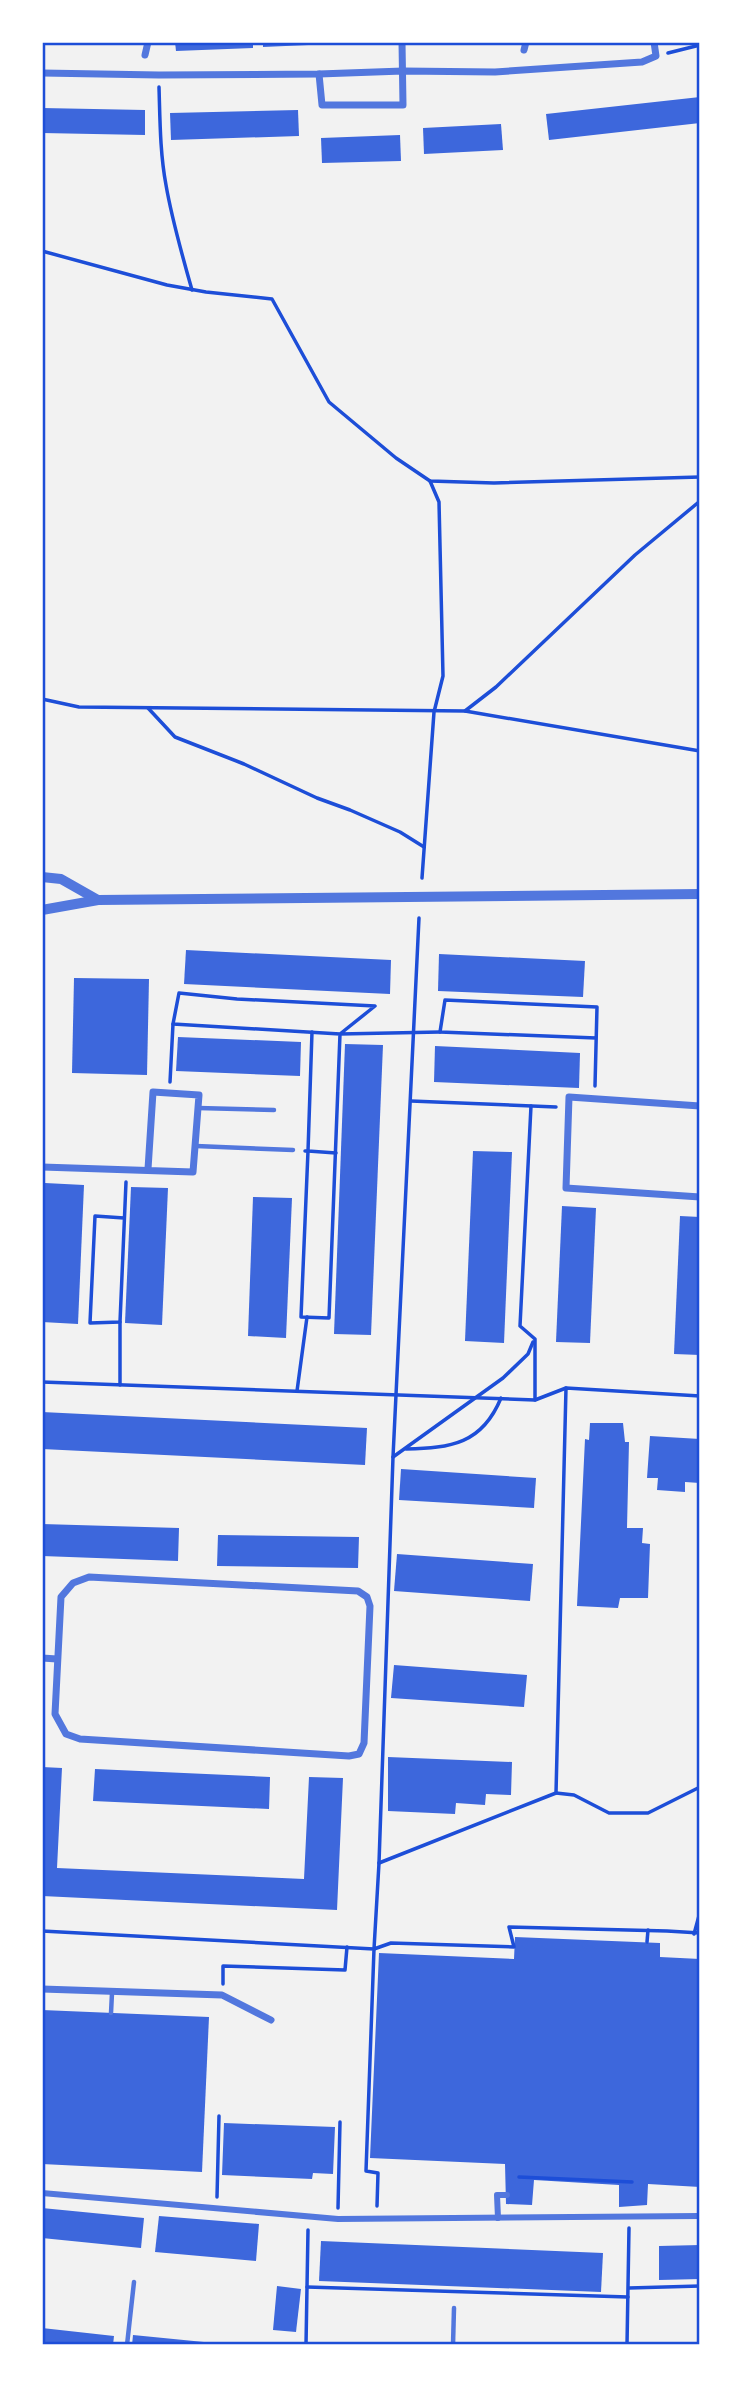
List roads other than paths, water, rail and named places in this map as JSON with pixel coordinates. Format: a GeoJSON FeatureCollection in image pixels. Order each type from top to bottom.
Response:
{"type":"FeatureCollection","features":[{"type":"Feature","properties":{"kind":"street"},"geometry":{"type":"LineString","coordinates":[[145,55],[148,42]]}},
{"type":"Feature","properties":{"kind":"street"},"geometry":{"type":"LineString","coordinates":[[319,74],[322,105],[403,104],[402,42]]}},
{"type":"Feature","properties":{"kind":"street"},"geometry":{"type":"LineString","coordinates":[[42,74],[495,72],[642,62],[656,56],[654,42]]}},
{"type":"Feature","properties":{"kind":"street"},"geometry":{"type":"LineString","coordinates":[[42,877],[61,879],[98,900]]}},
{"type":"Feature","properties":{"kind":"street"},"geometry":{"type":"LineString","coordinates":[[42,910],[98,900],[700,894]]}},
{"type":"Feature","properties":{"kind":"street"},"geometry":{"type":"LineString","coordinates":[[42,1167],[193,1172],[199,1095],[153,1092],[148,1170]]}},
{"type":"Feature","properties":{"kind":"street"},"geometry":{"type":"LineString","coordinates":[[700,1106],[569,1097],[566,1188],[700,1197]]}},
{"type":"Feature","properties":{"kind":"street"},"geometry":{"type":"LineString","coordinates":[[89,1577],[358,1591],[366,1597],[370,1606],[364,1743],[359,1754],[349,1756],[80,1740],[66,1734],[55,1714],[57,1659],[61,1597],[72,1583],[89,1577]]}},
{"type":"Feature","properties":{"kind":"street"},"geometry":{"type":"LineString","coordinates":[[42,1658],[57,1659]]}},
{"type":"Feature","properties":{"kind":"street"},"geometry":{"type":"LineString","coordinates":[[42,1989],[222,1995],[271,2020]]}},
{"type":"Feature","properties":{"kind":"street"},"geometry":{"type":"LineString","coordinates":[[42,2193],[338,2219],[700,2216]]}},
{"type":"Feature","properties":{"kind":"street"},"geometry":{"type":"LineString","coordinates":[[498,2218],[497,2195],[507,2195]]}},
{"type":"Feature","properties":{"kind":"lane"},"geometry":{"type":"LineString","coordinates":[[198,1108],[274,1110]]}},
{"type":"Feature","properties":{"kind":"lane"},"geometry":{"type":"LineString","coordinates":[[195,1146],[293,1150]]}},
{"type":"Feature","properties":{"kind":"lane"},"geometry":{"type":"LineString","coordinates":[[111,2013],[112,1993]]}},
{"type":"Feature","properties":{"kind":"lane"},"geometry":{"type":"LineString","coordinates":[[127,2345],[134,2282]]}},
{"type":"Feature","properties":{"kind":"lane"},"geometry":{"type":"LineString","coordinates":[[453,2345],[454,2308]]}}]}
